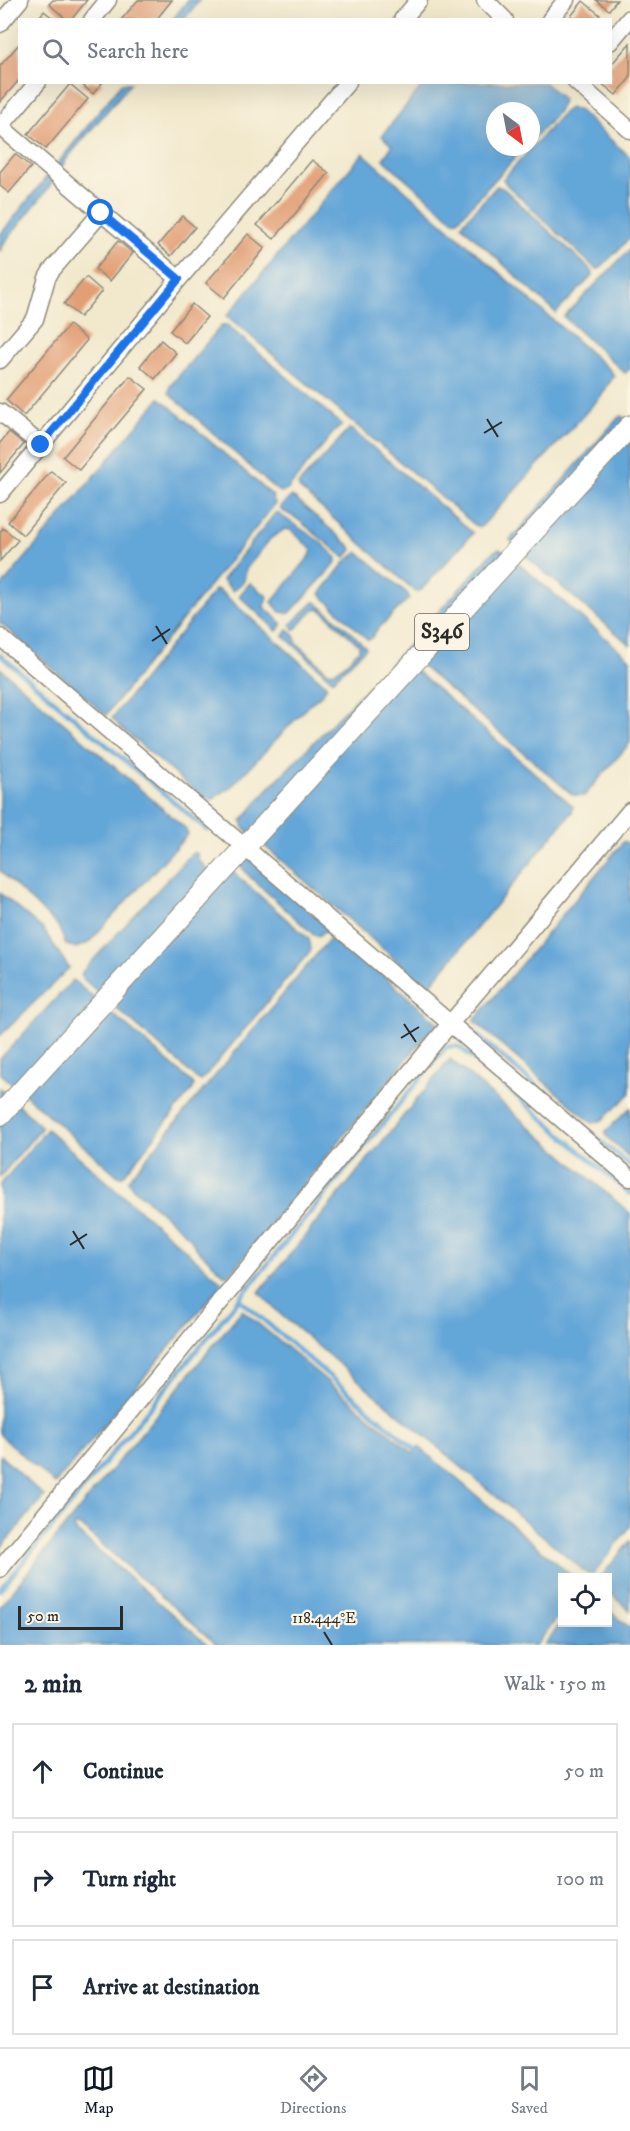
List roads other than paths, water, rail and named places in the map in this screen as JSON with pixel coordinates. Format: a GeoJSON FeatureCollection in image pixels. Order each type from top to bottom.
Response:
{"type":"FeatureCollection","features":[{"type":"Feature","properties":{"kind":"main road","name":"S346"},"geometry":{"type":"LineString","coordinates":[[0,1115],[630,426]]}},
{"type":"Feature","properties":{"kind":"street"},"geometry":{"type":"LineString","coordinates":[[0,24],[21,0]]}},
{"type":"Feature","properties":{"kind":"street"},"geometry":{"type":"LineString","coordinates":[[94,18],[108,0]]}},
{"type":"Feature","properties":{"kind":"street"},"geometry":{"type":"LineString","coordinates":[[404,18],[419,0]]}},
{"type":"Feature","properties":{"kind":"street"},"geometry":{"type":"LineString","coordinates":[[485,0],[503,18]]}},
{"type":"Feature","properties":{"kind":"street"},"geometry":{"type":"LineString","coordinates":[[552,18],[566,0]]}},
{"type":"Feature","properties":{"kind":"street"},"geometry":{"type":"LineString","coordinates":[[612,40],[630,18]]}},
{"type":"Feature","properties":{"kind":"street"},"geometry":{"type":"LineString","coordinates":[[36,84],[0,126],[179,279]]}},
{"type":"Feature","properties":{"kind":"street"},"geometry":{"type":"LineString","coordinates":[[0,494],[179,279],[346,84]]}},
{"type":"Feature","properties":{"kind":"street"},"geometry":{"type":"LineString","coordinates":[[577,84],[630,130]]}},
{"type":"Feature","properties":{"kind":"street"},"geometry":{"type":"LineString","coordinates":[[0,360],[35,319],[51,271],[101,213]]}},
{"type":"Feature","properties":{"kind":"street"},"geometry":{"type":"LineString","coordinates":[[0,412],[41,445]]}},
{"type":"Feature","properties":{"kind":"street"},"geometry":{"type":"LineString","coordinates":[[0,637],[248,844],[449,1024],[630,1178]]}},
{"type":"Feature","properties":{"kind":"street"},"geometry":{"type":"LineString","coordinates":[[0,1569],[449,1024],[630,811]]}},
{"type":"Feature","properties":{"kind":"water"},"geometry":{"type":"Polygon","coordinates":[[[188,0],[200,0],[185,18],[174,18],[188,0]]]}},
{"type":"Feature","properties":{"kind":"water"},"geometry":{"type":"Polygon","coordinates":[[[121,84],[130,84],[68,157],[47,190],[5,242],[0,252],[0,235],[121,84]]]}},
{"type":"Feature","properties":{"kind":"water"},"geometry":{"type":"Polygon","coordinates":[[[423,84],[546,84],[563,99],[555,115],[540,131],[540,102],[486,102],[486,156],[517,156],[458,220],[454,221],[383,159],[392,146],[382,136],[423,84]]]}},
{"type":"Feature","properties":{"kind":"water"},"geometry":{"type":"Polygon","coordinates":[[[570,108],[578,110],[630,157],[630,238],[599,269],[596,269],[503,179],[524,156],[540,156],[540,138],[570,108]]]}},
{"type":"Feature","properties":{"kind":"water"},"geometry":{"type":"Polygon","coordinates":[[[363,153],[614,376],[601,396],[481,527],[476,526],[227,316],[363,153]]]}},
{"type":"Feature","properties":{"kind":"water"},"geometry":{"type":"Polygon","coordinates":[[[497,186],[504,189],[592,271],[593,275],[556,313],[461,225],[497,186]]]}},
{"type":"Feature","properties":{"kind":"water"},"geometry":{"type":"Polygon","coordinates":[[[630,249],[630,369],[625,373],[564,317],[630,249]]]}},
{"type":"Feature","properties":{"kind":"water"},"geometry":{"type":"Polygon","coordinates":[[[222,325],[227,325],[342,425],[287,490],[281,492],[275,489],[169,393],[170,386],[222,325]]]}},
{"type":"Feature","properties":{"kind":"water"},"geometry":{"type":"Polygon","coordinates":[[[160,398],[272,495],[275,504],[106,715],[0,623],[0,588],[160,398]]]}},
{"type":"Feature","properties":{"kind":"water"},"geometry":{"type":"Polygon","coordinates":[[[622,416],[630,425],[630,645],[522,553],[510,540],[622,416]]]}},
{"type":"Feature","properties":{"kind":"water"},"geometry":{"type":"Polygon","coordinates":[[[350,428],[473,533],[421,590],[416,592],[299,488],[298,485],[350,428]]]}},
{"type":"Feature","properties":{"kind":"water"},"geometry":{"type":"Polygon","coordinates":[[[292,496],[351,547],[352,550],[345,558],[296,518],[281,510],[281,506],[292,496]]]}},
{"type":"Feature","properties":{"kind":"water"},"geometry":{"type":"Polygon","coordinates":[[[276,512],[319,541],[337,558],[335,564],[290,613],[280,612],[272,602],[310,556],[312,550],[291,530],[285,529],[271,538],[246,569],[244,581],[233,591],[222,580],[276,512]]]}},
{"type":"Feature","properties":{"kind":"water"},"geometry":{"type":"Polygon","coordinates":[[[499,549],[630,659],[630,743],[584,796],[573,795],[410,656],[407,663],[573,806],[572,812],[428,986],[244,828],[242,821],[266,791],[404,650],[493,552],[499,549]]]}},
{"type":"Feature","properties":{"kind":"water"},"geometry":{"type":"Polygon","coordinates":[[[358,552],[408,594],[409,598],[368,640],[320,594],[345,562],[358,552]]]}},
{"type":"Feature","properties":{"kind":"water"},"geometry":{"type":"Polygon","coordinates":[[[250,583],[268,597],[264,607],[282,623],[277,631],[239,596],[250,583]]]}},
{"type":"Feature","properties":{"kind":"water"},"geometry":{"type":"Polygon","coordinates":[[[215,590],[219,590],[327,686],[322,694],[231,787],[211,800],[199,795],[112,718],[215,590]]]}},
{"type":"Feature","properties":{"kind":"water"},"geometry":{"type":"Polygon","coordinates":[[[314,602],[351,632],[366,648],[334,679],[331,679],[284,636],[288,629],[298,644],[328,672],[341,668],[359,650],[359,645],[319,608],[313,610],[295,630],[292,627],[291,624],[314,602]]]}},
{"type":"Feature","properties":{"kind":"water"},"geometry":{"type":"Polygon","coordinates":[[[0,668],[185,828],[188,834],[88,943],[76,948],[66,945],[58,926],[0,871],[0,668]]]}},
{"type":"Feature","properties":{"kind":"water"},"geometry":{"type":"Polygon","coordinates":[[[624,841],[630,845],[630,1094],[601,1121],[592,1123],[474,1021],[624,841]]]}},
{"type":"Feature","properties":{"kind":"water"},"geometry":{"type":"Polygon","coordinates":[[[241,851],[441,1026],[439,1030],[428,1033],[226,1276],[195,1247],[190,1237],[132,1187],[128,1180],[331,937],[326,931],[318,936],[314,935],[250,877],[239,864],[241,851]]]}},
{"type":"Feature","properties":{"kind":"water"},"geometry":{"type":"Polygon","coordinates":[[[192,853],[197,853],[198,860],[215,876],[234,873],[309,939],[311,950],[201,1081],[81,977],[82,972],[192,853]]]}},
{"type":"Feature","properties":{"kind":"water"},"geometry":{"type":"Polygon","coordinates":[[[0,893],[43,929],[69,968],[0,1036],[0,893]]]}},
{"type":"Feature","properties":{"kind":"water"},"geometry":{"type":"Polygon","coordinates":[[[73,980],[194,1084],[193,1089],[123,1176],[118,1176],[0,1073],[0,1059],[73,980]]]}},
{"type":"Feature","properties":{"kind":"water"},"geometry":{"type":"Polygon","coordinates":[[[450,1059],[630,1213],[630,1527],[594,1573],[587,1573],[281,1315],[259,1292],[450,1059]]]}},
{"type":"Feature","properties":{"kind":"water"},"geometry":{"type":"Polygon","coordinates":[[[0,1088],[42,1127],[0,1177],[0,1088]]]}},
{"type":"Feature","properties":{"kind":"water"},"geometry":{"type":"Polygon","coordinates":[[[630,1108],[630,1158],[606,1136],[606,1131],[630,1108]]]}},
{"type":"Feature","properties":{"kind":"water"},"geometry":{"type":"Polygon","coordinates":[[[47,1129],[223,1283],[55,1484],[0,1435],[0,1185],[47,1129]]]}},
{"type":"Feature","properties":{"kind":"water"},"geometry":{"type":"Polygon","coordinates":[[[242,1310],[413,1453],[419,1447],[568,1573],[558,1573],[558,1617],[536,1645],[217,1645],[77,1525],[74,1527],[76,1531],[208,1645],[0,1645],[0,1606],[242,1310]]]}},
{"type":"Feature","properties":{"kind":"water"},"geometry":{"type":"Polygon","coordinates":[[[0,1455],[44,1496],[0,1549],[0,1455]]]}},
{"type":"Feature","properties":{"kind":"water"},"geometry":{"type":"Polygon","coordinates":[[[630,1541],[630,1611],[612,1595],[612,1573],[604,1573],[630,1541]]]}},
{"type":"Feature","properties":{"kind":"water"},"geometry":{"type":"Polygon","coordinates":[[[612,1612],[630,1628],[630,1645],[544,1645],[558,1627],[612,1627],[612,1612]]]}},
{"type":"Feature","properties":{"kind":"waterway"},"geometry":{"type":"LineString","coordinates":[[0,655],[207,830]]}},
{"type":"Feature","properties":{"kind":"waterway"},"geometry":{"type":"LineString","coordinates":[[467,1027],[630,1166]]}},
{"type":"Feature","properties":{"kind":"waterway"},"geometry":{"type":"LineString","coordinates":[[0,1590],[446,1047],[461,1048],[630,1194]]}},
{"type":"Feature","properties":{"kind":"waterway"},"geometry":{"type":"LineString","coordinates":[[239,1299],[416,1450]]}}]}
